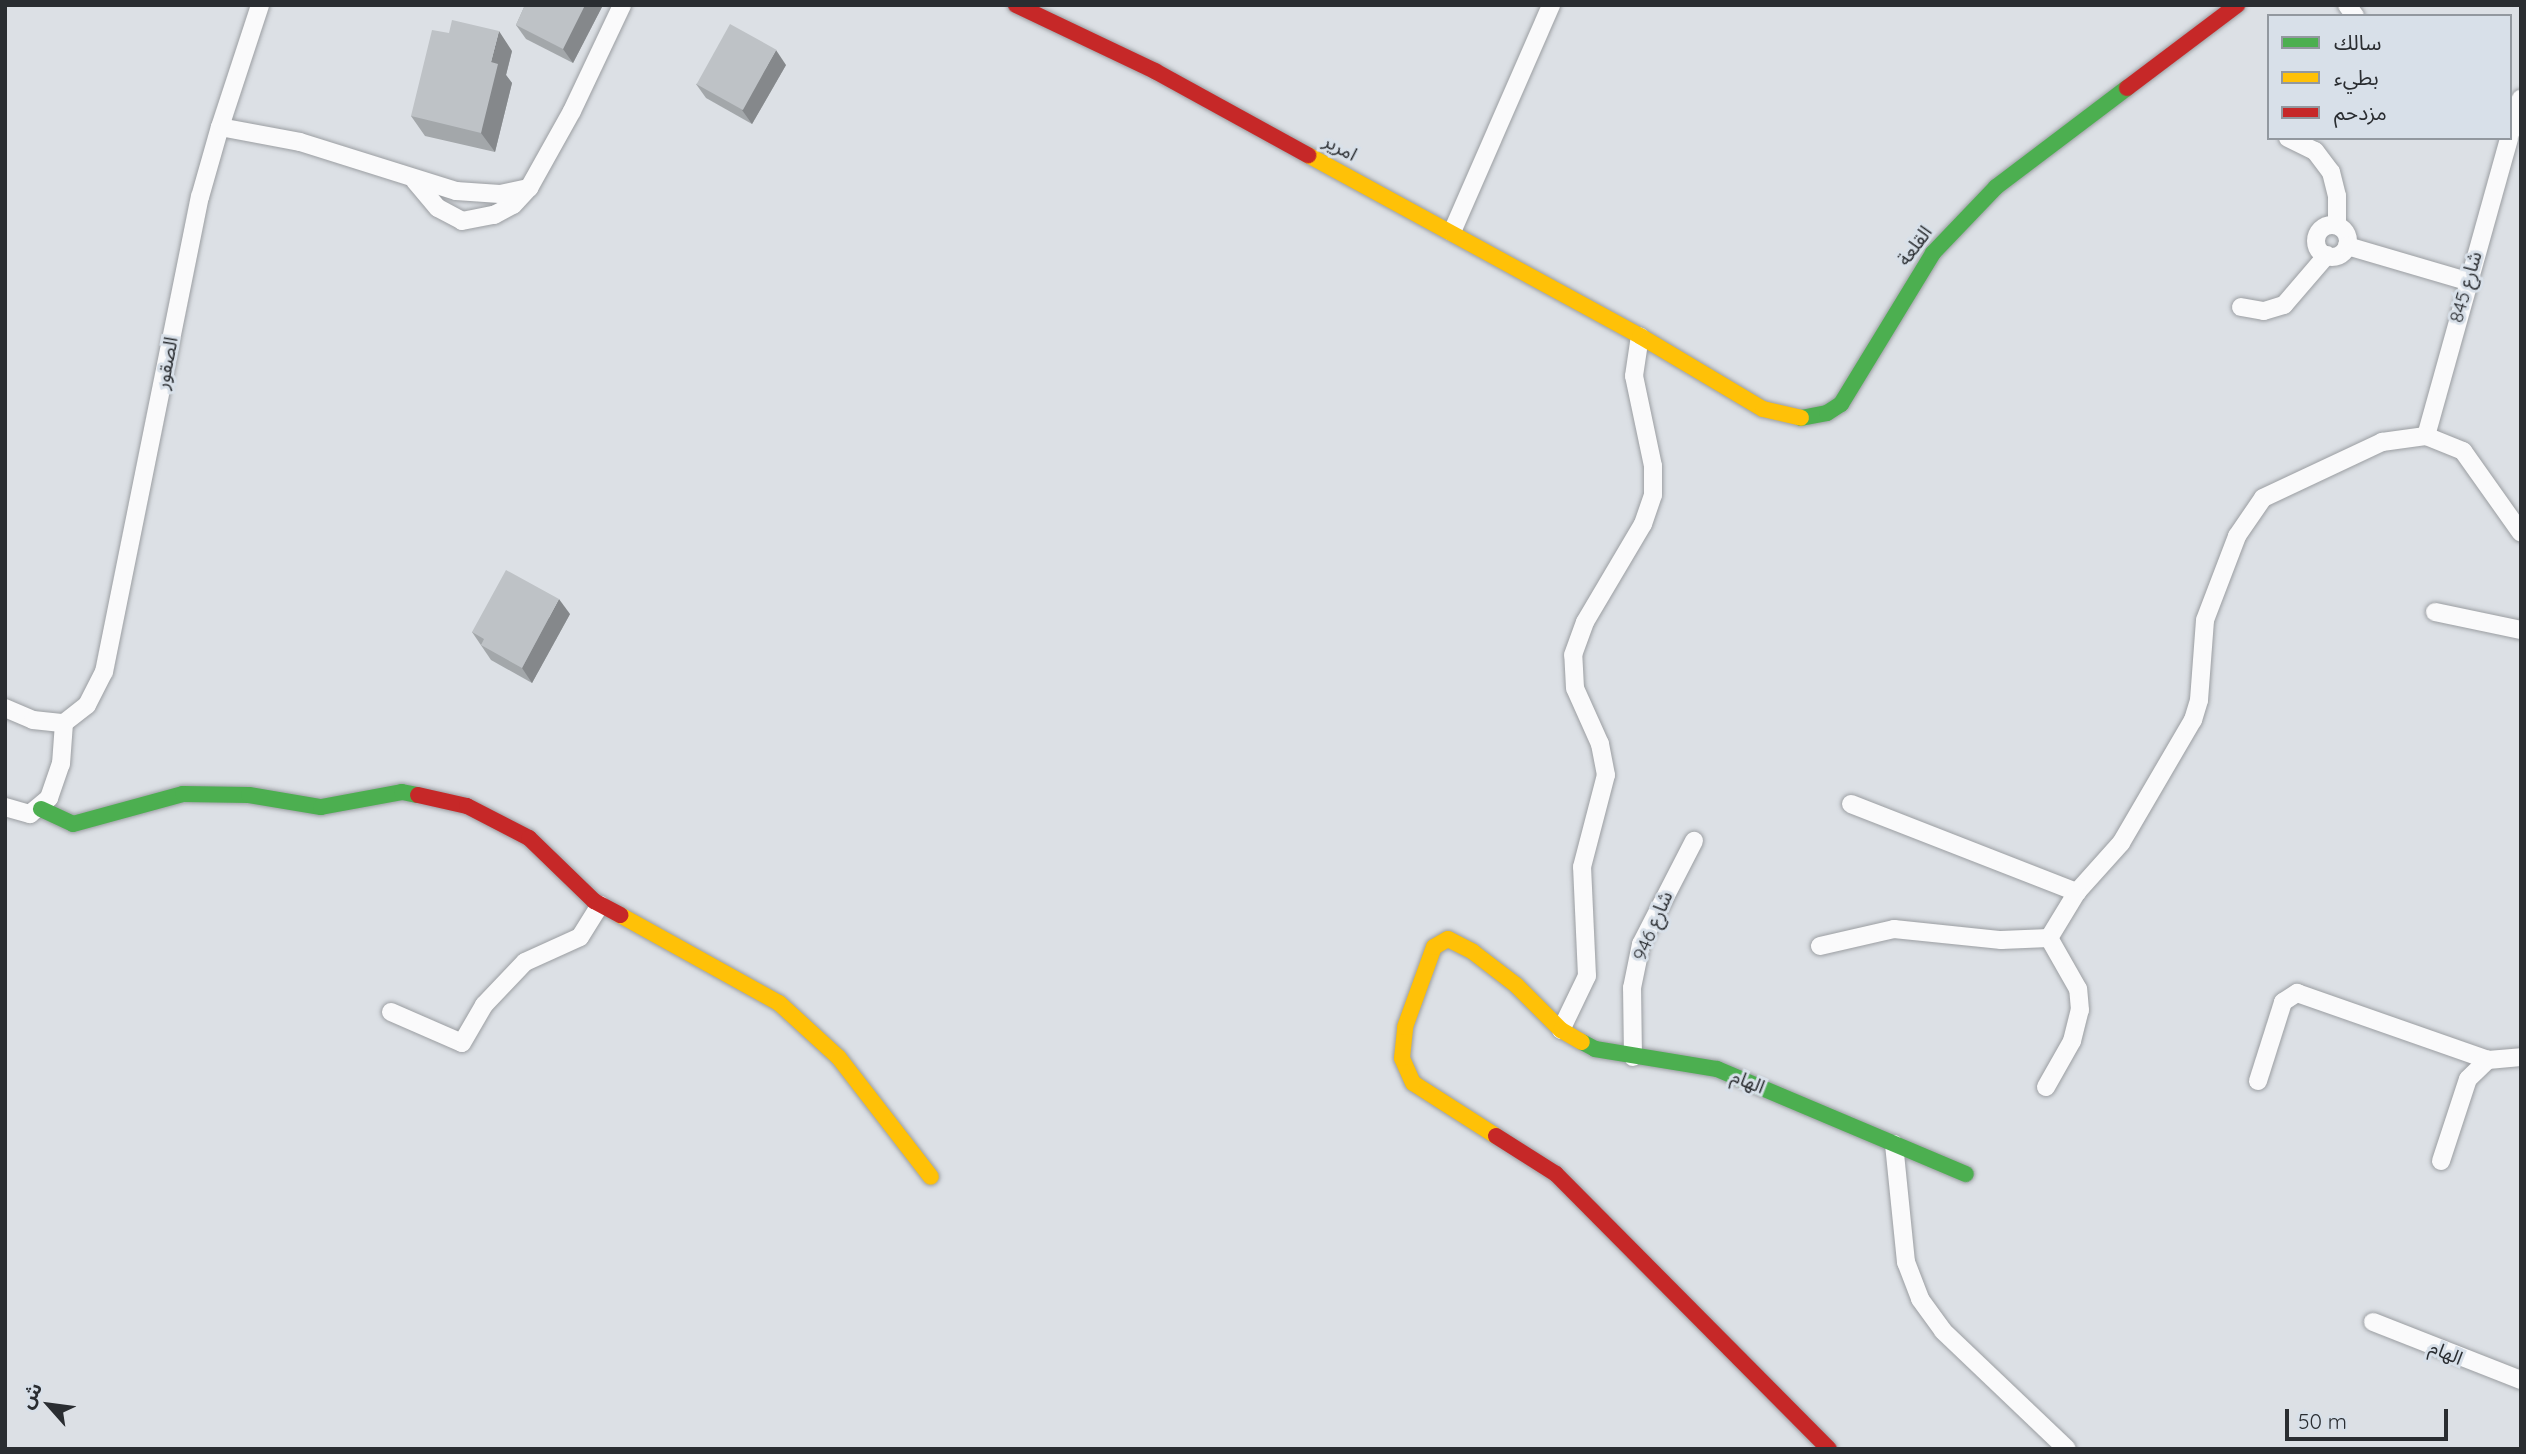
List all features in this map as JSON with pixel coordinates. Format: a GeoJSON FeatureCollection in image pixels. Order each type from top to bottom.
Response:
{"type":"FeatureCollection","features":[{"type":"Feature","properties":{"kind":"street","name":"الصقور"},"geometry":{"type":"LineString","coordinates":[[64,723],[97,691],[110,653],[200,197],[260,5]]}},
{"type":"Feature","properties":{"kind":"street"},"geometry":{"type":"LineString","coordinates":[[415,181],[438,208],[462,220],[504,211],[529,188],[604,50],[622,5]]}},
{"type":"Feature","properties":{"kind":"street","name":"امرير"},"geometry":{"type":"LineString","coordinates":[[1016,5],[1155,71],[1640,336]]}},
{"type":"Feature","properties":{"kind":"street"},"geometry":{"type":"LineString","coordinates":[[1452,232],[1550,5]]}},
{"type":"Feature","properties":{"kind":"street","name":"القلعة"},"geometry":{"type":"LineString","coordinates":[[1640,336],[1778,416],[1794,420],[1827,414],[1852,390],[1909,289],[1967,216],[1996,187],[2237,5]]}},
{"type":"Feature","properties":{"kind":"street","name":"شارع 845"},"geometry":{"type":"LineString","coordinates":[[2512,129],[2521,99]]}},
{"type":"Feature","properties":{"kind":"street"},"geometry":{"type":"LineString","coordinates":[[220,127],[300,142],[415,181],[485,194],[529,188]]}},
{"type":"Feature","properties":{"kind":"street"},"geometry":{"type":"LineString","coordinates":[[2241,307],[2264,311],[2284,305],[2327,255],[2339,255],[2347,246],[2346,233],[2337,225],[2336,183],[2323,147],[2296,140]]}},
{"type":"Feature","properties":{"kind":"street","name":"شارع 845"},"geometry":{"type":"LineString","coordinates":[[2426,436],[2467,281],[2509,140]]}},
{"type":"Feature","properties":{"kind":"street"},"geometry":{"type":"LineString","coordinates":[[2327,255],[2317,239],[2323,228],[2337,225]]}},
{"type":"Feature","properties":{"kind":"street"},"geometry":{"type":"LineString","coordinates":[[2347,246],[2467,281]]}},
{"type":"Feature","properties":{"kind":"street"},"geometry":{"type":"LineString","coordinates":[[1561,1030],[1587,976],[1582,867],[1606,775],[1600,744],[1575,688],[1573,655],[1585,622],[1643,524],[1653,495],[1653,466],[1634,376],[1640,336]]}},
{"type":"Feature","properties":{"kind":"street"},"geometry":{"type":"LineString","coordinates":[[2049,938],[2077,892],[2121,843],[2193,720],[2199,701],[2205,620],[2249,514],[2263,498],[2354,453],[2400,438],[2426,436],[2463,451],[2521,533]]}},
{"type":"Feature","properties":{"kind":"street"},"geometry":{"type":"LineString","coordinates":[[2435,612],[2521,630]]}},
{"type":"Feature","properties":{"kind":"street"},"geometry":{"type":"LineString","coordinates":[[5,708],[33,720],[64,723],[57,781],[40,809]]}},
{"type":"Feature","properties":{"kind":"street"},"geometry":{"type":"LineString","coordinates":[[5,807],[17,813],[40,809],[73,824],[183,794],[249,795],[321,807],[384,793],[419,792],[467,806],[529,838],[578,890],[600,905],[779,1003],[839,1058],[930,1177]]}},
{"type":"Feature","properties":{"kind":"street"},"geometry":{"type":"LineString","coordinates":[[1851,804],[2077,892]]}},
{"type":"Feature","properties":{"kind":"street","name":"شارع 946"},"geometry":{"type":"LineString","coordinates":[[1633,1057],[1632,988],[1641,944],[1694,841]]}},
{"type":"Feature","properties":{"kind":"street"},"geometry":{"type":"LineString","coordinates":[[391,1012],[462,1043],[484,1005],[525,962],[580,937],[600,905]]}},
{"type":"Feature","properties":{"kind":"street"},"geometry":{"type":"LineString","coordinates":[[1820,946],[1894,929],[2001,940],[2049,938]]}},
{"type":"Feature","properties":{"kind":"street"},"geometry":{"type":"LineString","coordinates":[[2046,1087],[2072,1041],[2080,1010],[2078,989],[2049,938]]}},
{"type":"Feature","properties":{"kind":"street","name":"الهام"},"geometry":{"type":"LineString","coordinates":[[1829,1449],[1579,1195],[1531,1156],[1420,1091],[1406,1074],[1402,1049],[1410,1005],[1440,941],[1453,940],[1485,960],[1561,1030],[1595,1049],[1633,1057],[1675,1059],[1717,1069],[1966,1174]]}},
{"type":"Feature","properties":{"kind":"street"},"geometry":{"type":"LineString","coordinates":[[2258,1081],[2283,1002],[2297,993],[2488,1060],[2521,1057]]}},
{"type":"Feature","properties":{"kind":"street"},"geometry":{"type":"LineString","coordinates":[[2441,1161],[2468,1079],[2488,1060]]}},
{"type":"Feature","properties":{"kind":"street"},"geometry":{"type":"LineString","coordinates":[[1894,1144],[1906,1262],[1920,1299],[1944,1331],[2067,1449]]}},
{"type":"Feature","properties":{"kind":"street","name":"الهام"},"geometry":{"type":"LineString","coordinates":[[2373,1322],[2521,1380]]}},
{"type":"Feature","properties":{"kind":"building"},"geometry":{"type":"Polygon","coordinates":[[[525,5],[585,5],[563,49],[516,25],[525,5]]]}},
{"type":"Feature","properties":{"kind":"building"},"geometry":{"type":"Polygon","coordinates":[[[452,20],[499,31],[491,62],[498,64],[481,133],[411,116],[432,30],[449,33],[452,20]]]}},
{"type":"Feature","properties":{"kind":"building"},"geometry":{"type":"Polygon","coordinates":[[[730,24],[776,50],[743,110],[697,84],[730,24]]]}},
{"type":"Feature","properties":{"kind":"building"},"geometry":{"type":"Polygon","coordinates":[[[506,570],[559,599],[522,668],[481,645],[484,639],[472,632],[506,570]]]}},
{"type":"Feature","properties":{"kind":"traffic: fast"},"geometry":{"type":"LineString","coordinates":[[1801,418],[1827,413],[1841,404],[1933,253],[1996,187],[2127,88]]}},
{"type":"Feature","properties":{"kind":"traffic: fast"},"geometry":{"type":"LineString","coordinates":[[41,809],[73,824],[183,794],[249,795],[321,807],[402,792],[418,795]]}},
{"type":"Feature","properties":{"kind":"traffic: fast"},"geometry":{"type":"LineString","coordinates":[[1582,1042],[1595,1049],[1717,1069],[1966,1174]]}},
{"type":"Feature","properties":{"kind":"traffic: slow"},"geometry":{"type":"LineString","coordinates":[[1308,155],[1640,336],[1763,409],[1801,418]]}},
{"type":"Feature","properties":{"kind":"traffic: slow"},"geometry":{"type":"LineString","coordinates":[[620,915],[779,1003],[839,1058],[931,1177]]}},
{"type":"Feature","properties":{"kind":"traffic: slow"},"geometry":{"type":"LineString","coordinates":[[1496,1136],[1413,1083],[1402,1058],[1405,1027],[1434,947],[1448,939],[1473,952],[1516,985],[1561,1030],[1582,1042]]}},
{"type":"Feature","properties":{"kind":"traffic: jam"},"geometry":{"type":"LineString","coordinates":[[1016,5],[1155,71],[1308,155]]}},
{"type":"Feature","properties":{"kind":"traffic: jam"},"geometry":{"type":"LineString","coordinates":[[2127,88],[2237,5]]}},
{"type":"Feature","properties":{"kind":"traffic: jam"},"geometry":{"type":"LineString","coordinates":[[418,795],[467,806],[529,838],[594,901],[620,915]]}},
{"type":"Feature","properties":{"kind":"traffic: jam"},"geometry":{"type":"LineString","coordinates":[[1496,1136],[1556,1174],[1829,1449]]}}]}
